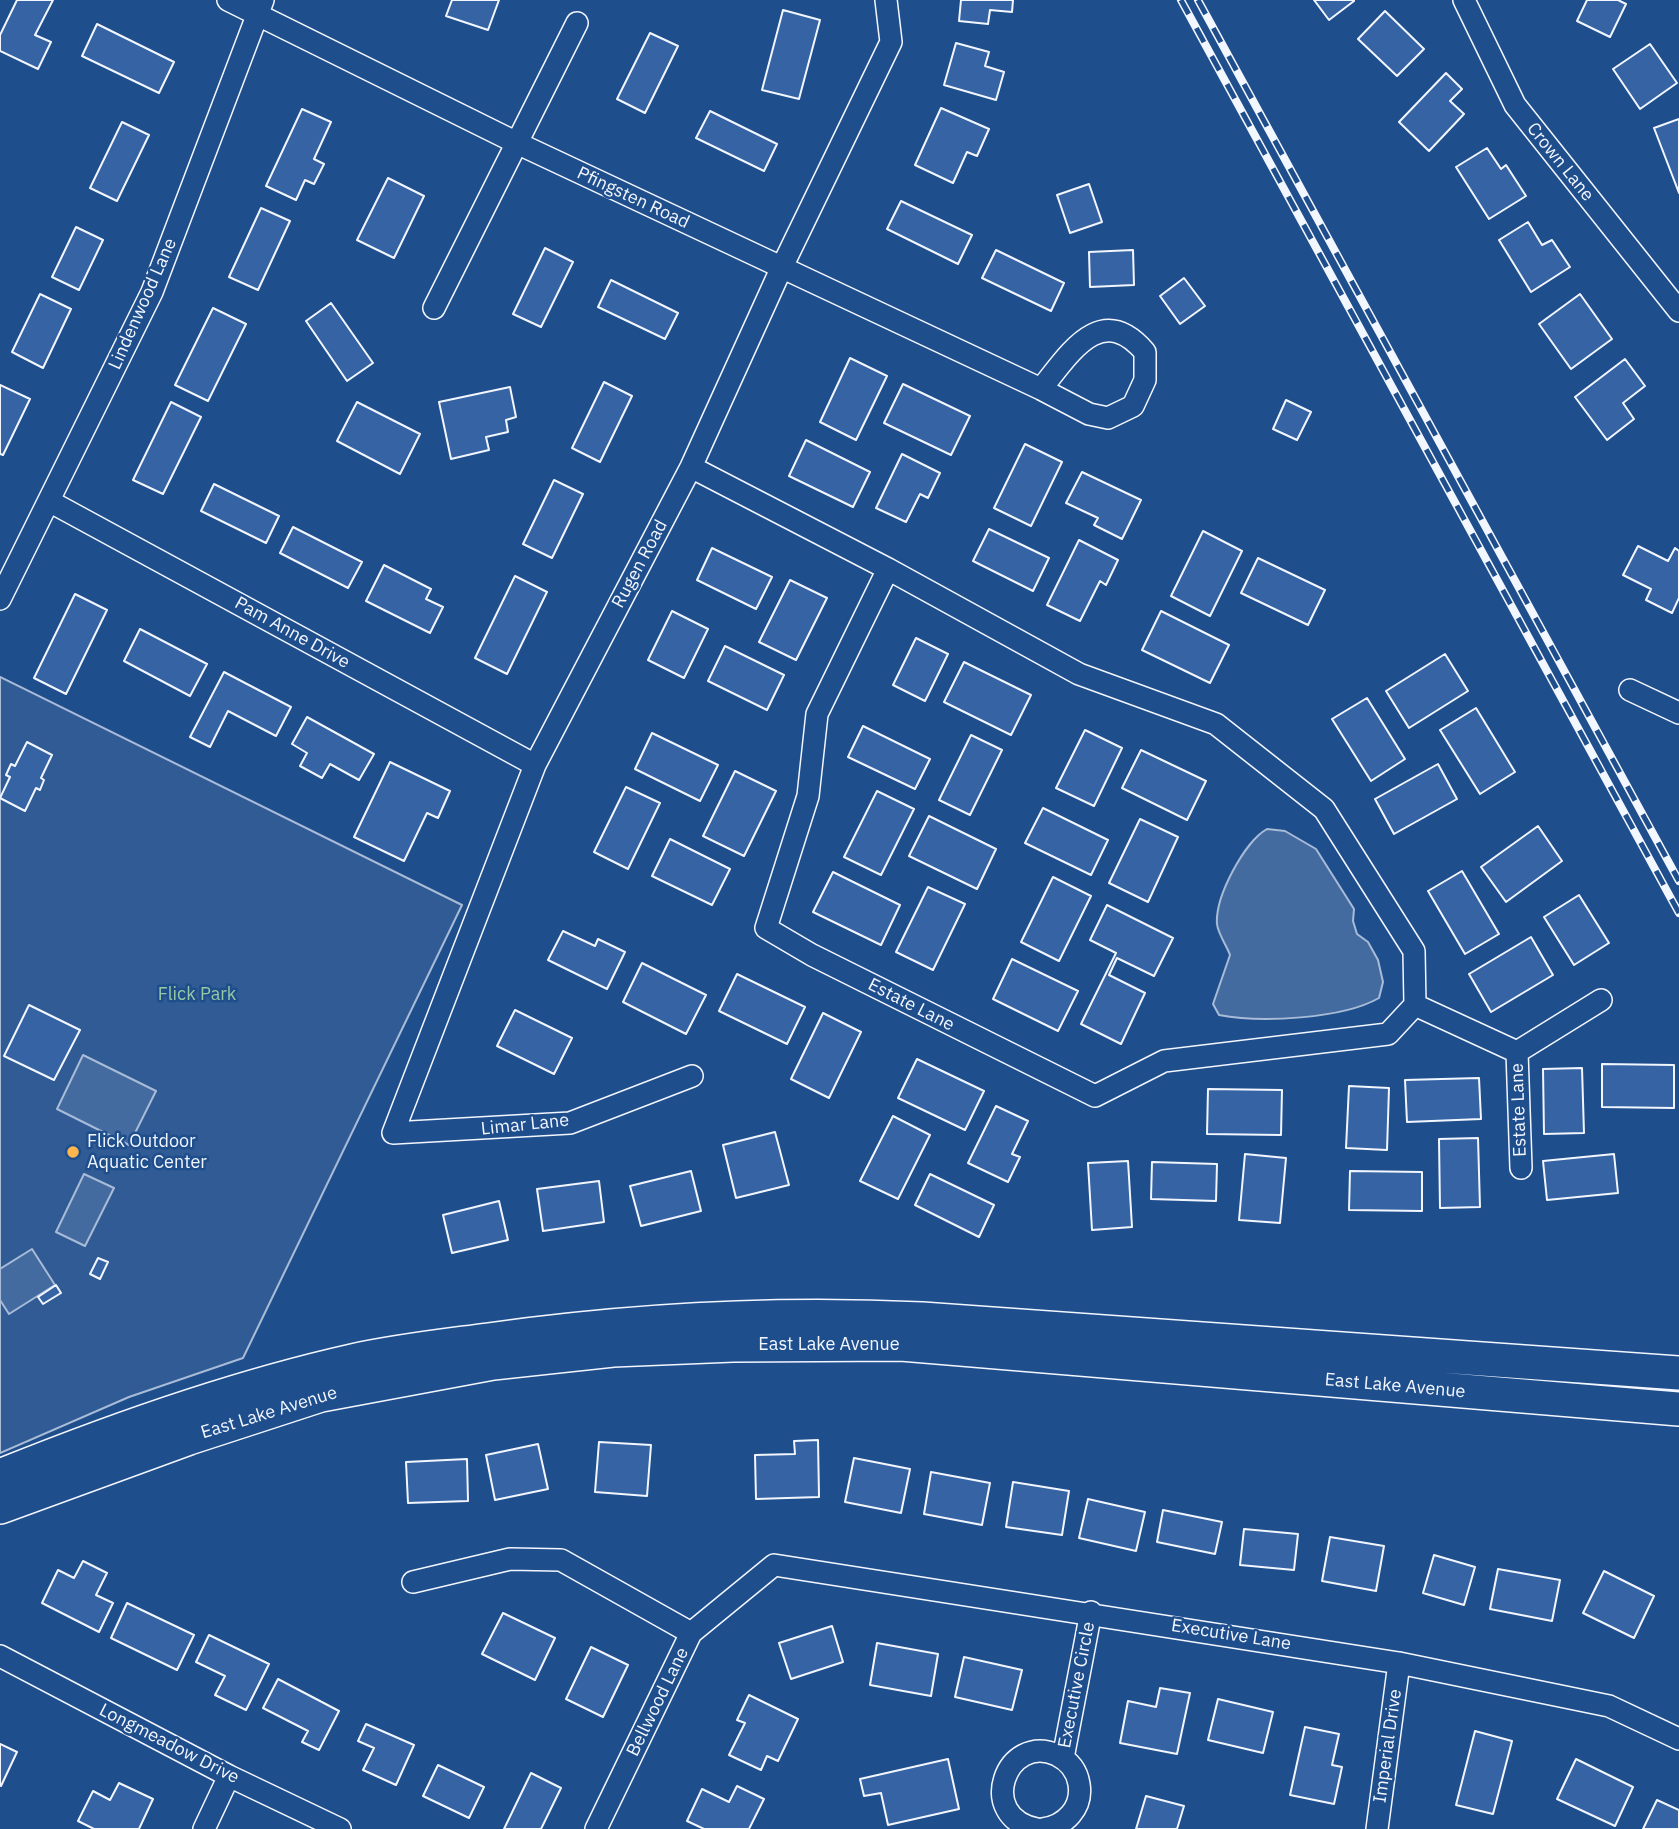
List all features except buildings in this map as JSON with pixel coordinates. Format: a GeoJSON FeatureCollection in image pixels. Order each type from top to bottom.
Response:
{"type":"FeatureCollection","features":[{"type":"Feature","properties":{"kind":"main road","name":"East Lake Avenue"},"geometry":{"type":"LineString","coordinates":[[0,1476],[85,1442],[200,1404],[355,1360],[583,1327],[638,1323],[761,1316],[895,1317],[1679,1373]]}},
{"type":"Feature","properties":{"kind":"main road","name":"East Lake Avenue"},"geometry":{"type":"LineString","coordinates":[[0,1507],[190,1438],[321,1395],[493,1363],[613,1350],[733,1345],[901,1344],[1679,1409]]}},
{"type":"Feature","properties":{"kind":"street","name":"Pfingsten Road"},"geometry":{"type":"LineString","coordinates":[[228,0],[261,7],[519,144],[781,269],[1041,388],[1089,414],[1108,418],[1133,406],[1146,380],[1145,352],[1131,336],[1105,330],[1080,341],[1041,388]]}},
{"type":"Feature","properties":{"kind":"street","name":"Rugen Road"},"geometry":{"type":"LineString","coordinates":[[393,1133],[535,765],[691,467],[781,269],[891,42],[886,0]]}},
{"type":"Feature","properties":{"kind":"street","name":"Crown Lane"},"geometry":{"type":"LineString","coordinates":[[1464,0],[1515,105],[1679,311]]}},
{"type":"Feature","properties":{"kind":"street","name":"Lindenwood Lane"},"geometry":{"type":"LineString","coordinates":[[0,599],[152,292],[261,7]]}},
{"type":"Feature","properties":{"kind":"street"},"geometry":{"type":"LineString","coordinates":[[434,308],[519,144],[577,23]]}},
{"type":"Feature","properties":{"kind":"street"},"geometry":{"type":"LineString","coordinates":[[691,467],[888,569],[1079,674],[1216,723],[1324,809],[1414,951],[1415,1005]]}},
{"type":"Feature","properties":{"kind":"street","name":"Pam Anne Drive"},"geometry":{"type":"LineString","coordinates":[[49,501],[535,765]]}},
{"type":"Feature","properties":{"kind":"street","name":"Estate Lane"},"geometry":{"type":"LineString","coordinates":[[888,569],[817,714],[808,796],[766,928],[813,956],[1095,1097],[1164,1061],[1388,1034],[1415,1005],[1517,1052]]}},
{"type":"Feature","properties":{"kind":"street"},"geometry":{"type":"LineString","coordinates":[[1630,690],[1679,713]]}},
{"type":"Feature","properties":{"kind":"street","name":"Estate Lane"},"geometry":{"type":"LineString","coordinates":[[1517,1052],[1601,1000]]}},
{"type":"Feature","properties":{"kind":"street","name":"Estate Lane"},"geometry":{"type":"LineString","coordinates":[[1517,1052],[1521,1168]]}},
{"type":"Feature","properties":{"kind":"street","name":"Limar Lane"},"geometry":{"type":"LineString","coordinates":[[393,1133],[570,1123],[692,1076]]}},
{"type":"Feature","properties":{"kind":"street"},"geometry":{"type":"LineString","coordinates":[[413,1582],[510,1559],[561,1560],[691,1633]]}},
{"type":"Feature","properties":{"kind":"street","name":"Executive Lane"},"geometry":{"type":"LineString","coordinates":[[774,1565],[1091,1612],[1399,1663],[1609,1706],[1679,1738]]}},
{"type":"Feature","properties":{"kind":"street","name":"Bellwood Lane"},"geometry":{"type":"LineString","coordinates":[[597,1829],[691,1633],[774,1565]]}},
{"type":"Feature","properties":{"kind":"street","name":"Executive Circle"},"geometry":{"type":"LineString","coordinates":[[1063,1758],[1091,1612]]}},
{"type":"Feature","properties":{"kind":"street","name":"Longmeadow Drive"},"geometry":{"type":"LineString","coordinates":[[0,1656],[229,1776],[340,1829]]}},
{"type":"Feature","properties":{"kind":"street","name":"Imperial Drive"},"geometry":{"type":"LineString","coordinates":[[1377,1829],[1399,1663]]}},
{"type":"Feature","properties":{"kind":"street","name":"Executive Circle"},"geometry":{"type":"LineString","coordinates":[[1037,1829],[1016,1821],[1009,1812],[1002,1789],[1010,1767],[1029,1753],[1040,1751],[1063,1758],[1078,1778],[1078,1802],[1063,1822],[1043,1829]]}},
{"type":"Feature","properties":{"kind":"street"},"geometry":{"type":"LineString","coordinates":[[204,1829],[229,1776]]}},
{"type":"Feature","properties":{"kind":"shaded area","name":"Flick Park"},"geometry":{"type":"Polygon","coordinates":[[[0,677],[462,905],[243,1358],[129,1397],[0,1453],[0,677]]]}},
{"type":"Feature","properties":{"kind":"shaded area"},"geometry":{"type":"Polygon","coordinates":[[[1267,829],[1285,831],[1316,849],[1354,909],[1353,921],[1357,934],[1368,942],[1378,960],[1383,982],[1379,998],[1344,1011],[1323,1015],[1257,1019],[1219,1015],[1213,1004],[1230,955],[1217,924],[1221,900],[1241,858],[1267,829]]]}},
{"type":"Feature","properties":{"kind":"shaded area"},"geometry":{"type":"Polygon","coordinates":[[[83,1055],[156,1091],[129,1145],[57,1109],[83,1055]]]}},
{"type":"Feature","properties":{"kind":"shaded area"},"geometry":{"type":"Polygon","coordinates":[[[84,1174],[114,1188],[85,1246],[56,1232],[84,1174]]]}},
{"type":"Feature","properties":{"kind":"shaded area"},"geometry":{"type":"Polygon","coordinates":[[[32,1249],[55,1285],[9,1314],[0,1300],[0,1269],[32,1249]]]}},
{"type":"Feature","properties":{"kind":"railway"},"geometry":{"type":"LineString","coordinates":[[1181,0],[1679,913]]}},
{"type":"Feature","properties":{"kind":"railway"},"geometry":{"type":"LineString","coordinates":[[1198,0],[1679,881]]}},
{"type":"Feature","properties":{"kind":"place","name":"Flick Outdoor Aquatic Center"},"geometry":{"type":"Point","coordinates":[73,1152]}}]}
